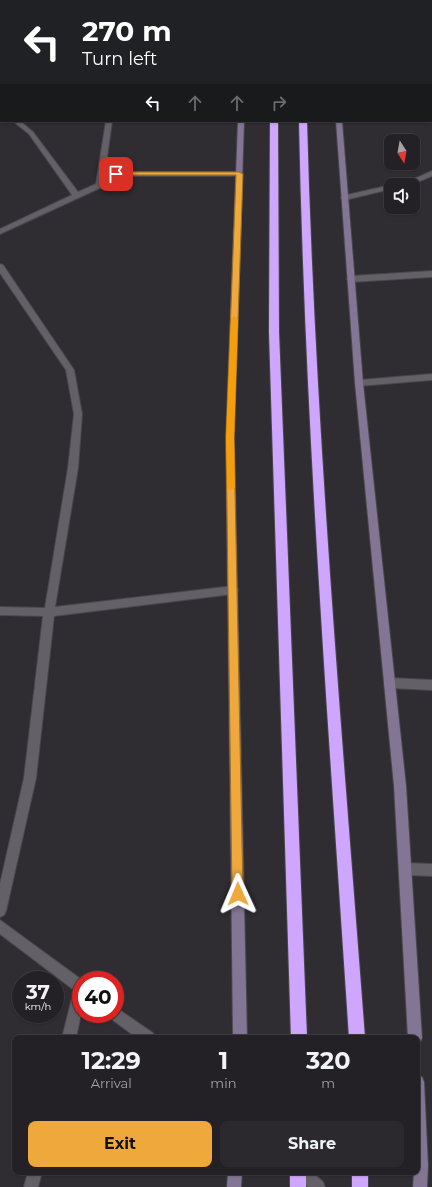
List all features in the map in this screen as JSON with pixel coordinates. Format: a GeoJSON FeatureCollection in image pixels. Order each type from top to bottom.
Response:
{"type":"FeatureCollection","features":[{"type":"Feature","properties":{"kind":"highway"},"geometry":{"type":"LineString","coordinates":[[274,122],[274,332],[299,1035]]}},
{"type":"Feature","properties":{"kind":"highway"},"geometry":{"type":"LineString","coordinates":[[303,122],[304,184],[316,475],[357,1035]]}},
{"type":"Feature","properties":{"kind":"highway"},"geometry":{"type":"LineString","coordinates":[[298,1175],[298,1187]]}},
{"type":"Feature","properties":{"kind":"highway"},"geometry":{"type":"LineString","coordinates":[[360,1175],[360,1187]]}},
{"type":"Feature","properties":{"kind":"street"},"geometry":{"type":"LineString","coordinates":[[17,122],[31,133],[77,196]]}},
{"type":"Feature","properties":{"kind":"street"},"geometry":{"type":"LineString","coordinates":[[0,232],[99,185],[109,122]]}},
{"type":"Feature","properties":{"kind":"street"},"geometry":{"type":"LineString","coordinates":[[240,1035],[230,438],[241,122]]}},
{"type":"Feature","properties":{"kind":"street"},"geometry":{"type":"LineString","coordinates":[[340,122],[359,383],[400,786],[415,1035]]}},
{"type":"Feature","properties":{"kind":"street"},"geometry":{"type":"LineString","coordinates":[[420,179],[432,173]]}},
{"type":"Feature","properties":{"kind":"street"},"geometry":{"type":"LineString","coordinates":[[100,174],[239,174]]}},
{"type":"Feature","properties":{"kind":"street"},"geometry":{"type":"LineString","coordinates":[[345,198],[384,189]]}},
{"type":"Feature","properties":{"kind":"street"},"geometry":{"type":"LineString","coordinates":[[0,267],[70,370],[78,414],[73,468],[49,612],[26,801],[0,911]]}},
{"type":"Feature","properties":{"kind":"street"},"geometry":{"type":"LineString","coordinates":[[351,279],[432,274]]}},
{"type":"Feature","properties":{"kind":"street"},"geometry":{"type":"LineString","coordinates":[[359,383],[432,377]]}},
{"type":"Feature","properties":{"kind":"street"},"geometry":{"type":"LineString","coordinates":[[0,611],[49,612],[233,590]]}},
{"type":"Feature","properties":{"kind":"street"},"geometry":{"type":"LineString","coordinates":[[390,684],[432,685]]}},
{"type":"Feature","properties":{"kind":"street"},"geometry":{"type":"LineString","coordinates":[[406,869],[432,870]]}},
{"type":"Feature","properties":{"kind":"street"},"geometry":{"type":"LineString","coordinates":[[0,926],[72,981]]}},
{"type":"Feature","properties":{"kind":"street"},"geometry":{"type":"LineString","coordinates":[[124,1020],[144,1035]]}},
{"type":"Feature","properties":{"kind":"street"},"geometry":{"type":"LineString","coordinates":[[70,1035],[73,1023]]}},
{"type":"Feature","properties":{"kind":"street"},"geometry":{"type":"LineString","coordinates":[[420,1132],[422,1166],[420,1187]]}},
{"type":"Feature","properties":{"kind":"street"},"geometry":{"type":"LineString","coordinates":[[31,1187],[34,1175]]}},
{"type":"Feature","properties":{"kind":"street"},"geometry":{"type":"LineString","coordinates":[[234,1187],[235,1175]]}},
{"type":"Feature","properties":{"kind":"street"},"geometry":{"type":"LineString","coordinates":[[305,1175],[318,1187]]}},
{"type":"Feature","properties":{"kind":"slow traffic"},"geometry":{"type":"LineString","coordinates":[[231,487],[230,438],[234,319]]}},
{"type":"Feature","properties":{"kind":"route"},"geometry":{"type":"LineString","coordinates":[[116,174],[239,174],[230,438],[238,894]]}}]}
